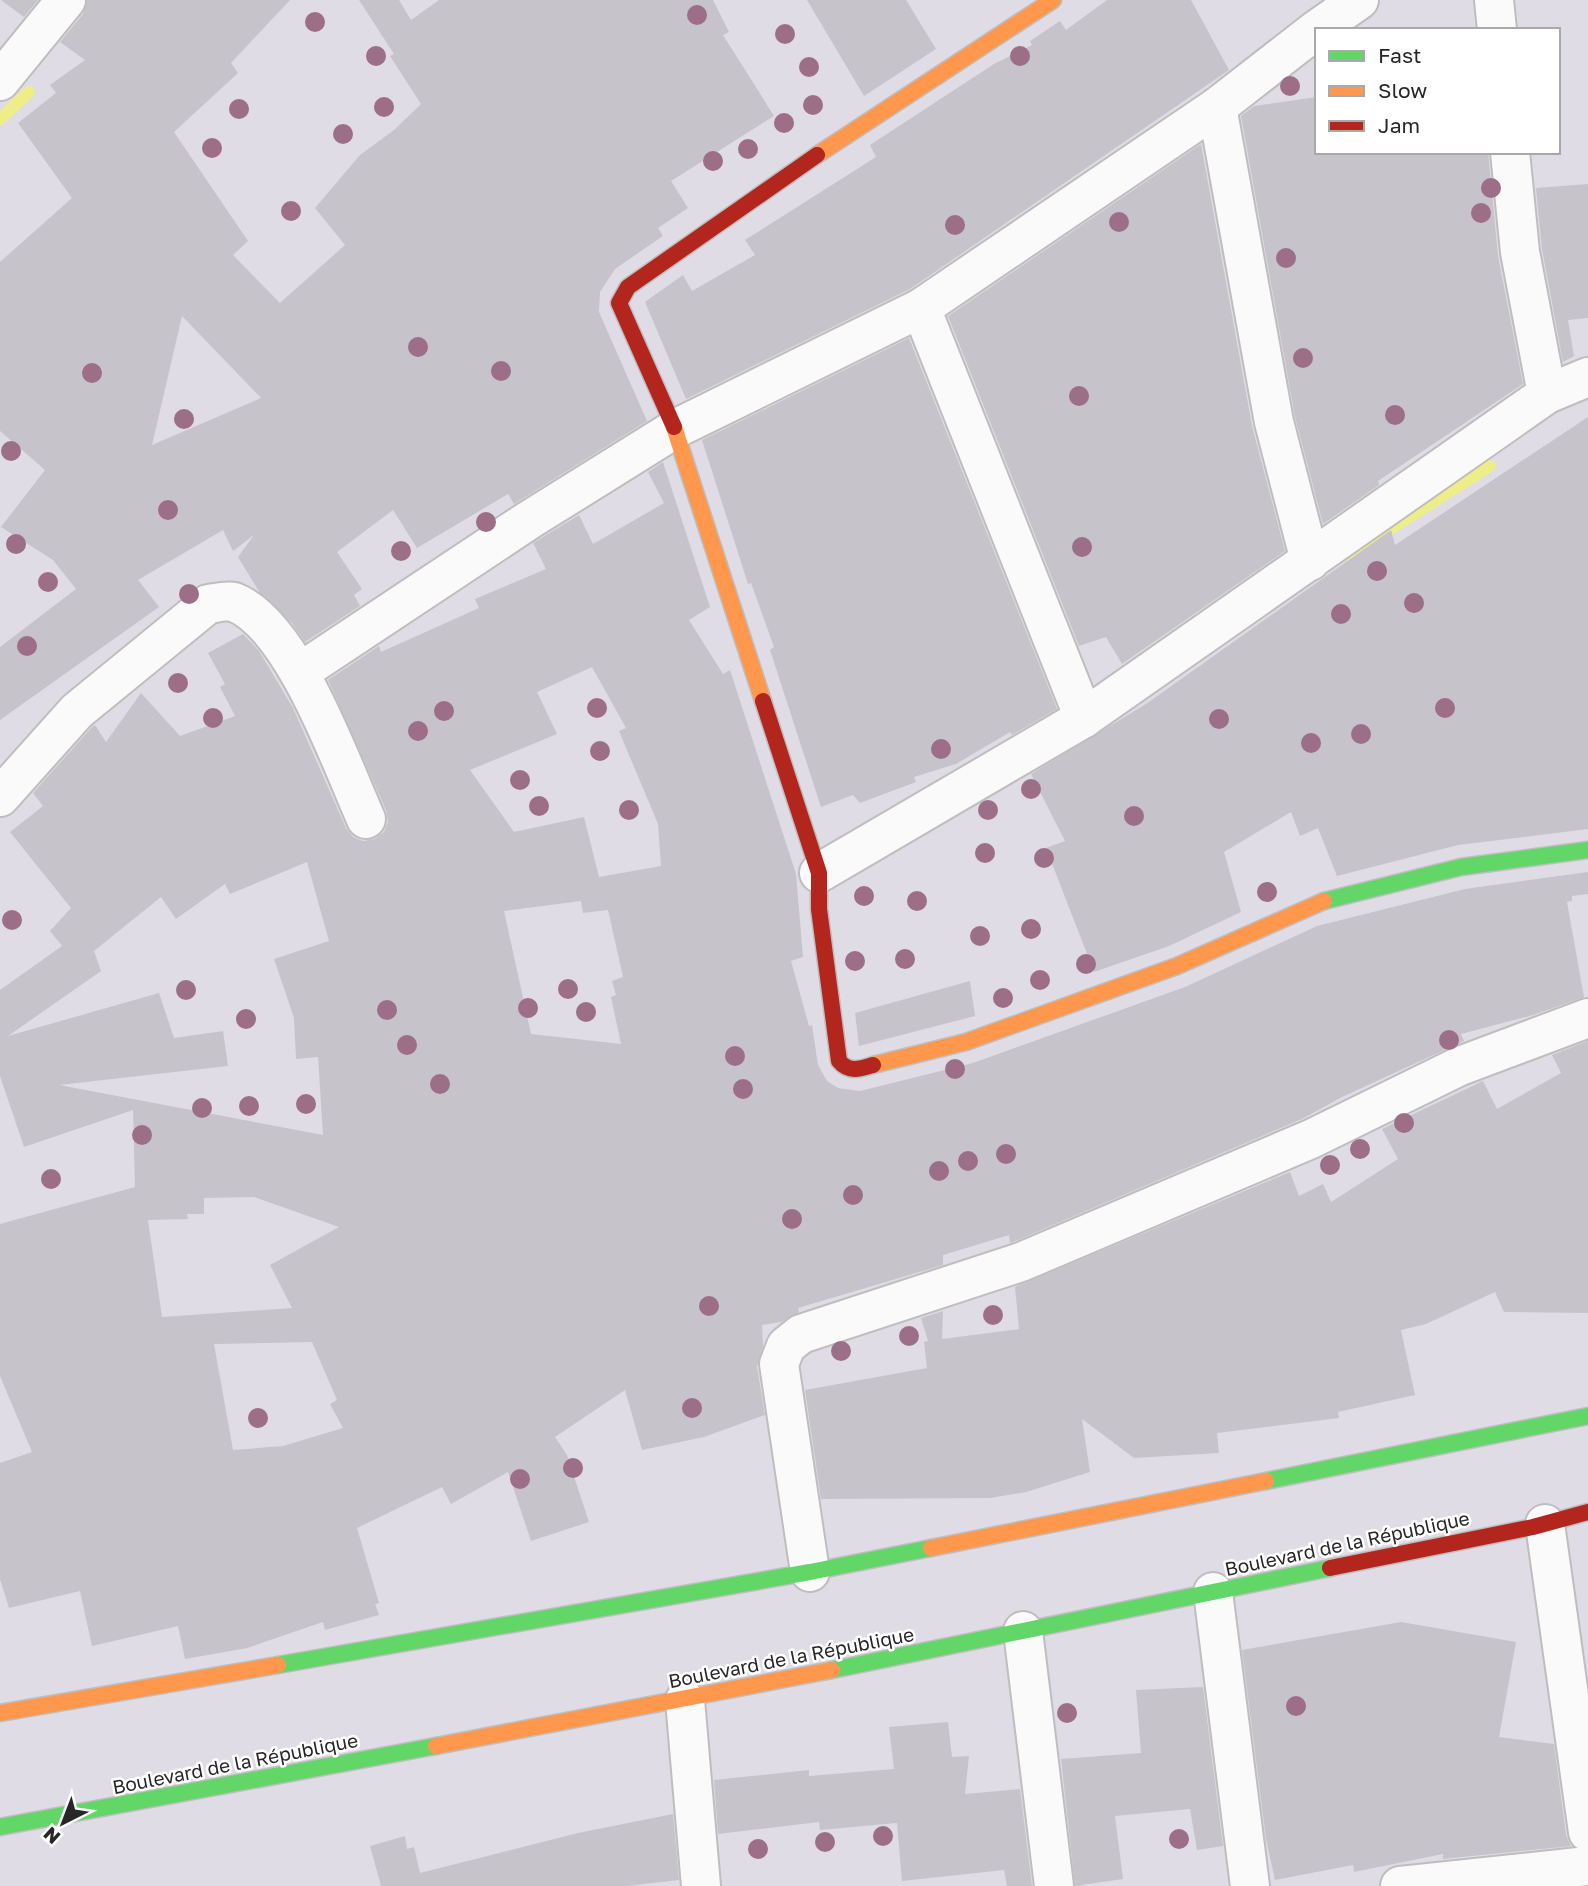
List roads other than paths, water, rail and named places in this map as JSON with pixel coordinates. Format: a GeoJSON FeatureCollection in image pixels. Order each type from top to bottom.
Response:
{"type":"FeatureCollection","features":[{"type":"Feature","properties":{"kind":"main road"},"geometry":{"type":"LineString","coordinates":[[1054,0],[875,115],[622,294],[619,303],[675,429],[819,873],[819,909],[839,1061],[844,1068],[855,1070],[966,1042],[1177,965],[1311,905],[1461,867],[1588,850]]}},
{"type":"Feature","properties":{"kind":"main road"},"geometry":{"type":"LineString","coordinates":[[0,1713],[810,1572],[1588,1416]]}},
{"type":"Feature","properties":{"kind":"main road","name":"Boulevard de la République"},"geometry":{"type":"LineString","coordinates":[[0,1828],[685,1700],[1588,1513]]}},
{"type":"Feature","properties":{"kind":"street"},"geometry":{"type":"LineString","coordinates":[[0,81],[66,0]]}},
{"type":"Feature","properties":{"kind":"street"},"geometry":{"type":"LineString","coordinates":[[1319,28],[1359,0]]}},
{"type":"Feature","properties":{"kind":"street"},"geometry":{"type":"LineString","coordinates":[[1494,0],[1497,28]]}},
{"type":"Feature","properties":{"kind":"street"},"geometry":{"type":"LineString","coordinates":[[300,672],[529,520],[675,429],[921,308],[1217,107],[1315,31]]}},
{"type":"Feature","properties":{"kind":"street"},"geometry":{"type":"LineString","coordinates":[[1217,107],[1275,422],[1310,561]]}},
{"type":"Feature","properties":{"kind":"street"},"geometry":{"type":"LineString","coordinates":[[1510,154],[1520,252],[1547,394]]}},
{"type":"Feature","properties":{"kind":"street"},"geometry":{"type":"LineString","coordinates":[[921,308],[1084,718]]}},
{"type":"Feature","properties":{"kind":"street"},"geometry":{"type":"LineString","coordinates":[[819,873],[1084,718],[1547,394],[1588,377]]}},
{"type":"Feature","properties":{"kind":"street"},"geometry":{"type":"LineString","coordinates":[[0,796],[77,711],[208,604],[231,601],[254,613],[300,672],[366,820]]}},
{"type":"Feature","properties":{"kind":"street"},"geometry":{"type":"LineString","coordinates":[[810,1572],[779,1364],[786,1346],[801,1334],[1021,1262],[1311,1139],[1460,1066],[1588,1018]]}},
{"type":"Feature","properties":{"kind":"street"},"geometry":{"type":"LineString","coordinates":[[1545,1524],[1588,1832]]}},
{"type":"Feature","properties":{"kind":"street"},"geometry":{"type":"LineString","coordinates":[[1213,1592],[1250,1886]]}},
{"type":"Feature","properties":{"kind":"street"},"geometry":{"type":"LineString","coordinates":[[1023,1631],[1054,1886]]}},
{"type":"Feature","properties":{"kind":"street"},"geometry":{"type":"LineString","coordinates":[[685,1700],[701,1886]]}},
{"type":"Feature","properties":{"kind":"street"},"geometry":{"type":"LineString","coordinates":[[1400,1886],[1588,1866]]}},
{"type":"Feature","properties":{"kind":"waterway"},"geometry":{"type":"LineString","coordinates":[[0,119],[29,92]]}},
{"type":"Feature","properties":{"kind":"waterway"},"geometry":{"type":"LineString","coordinates":[[1349,555],[1490,466]]}}]}
